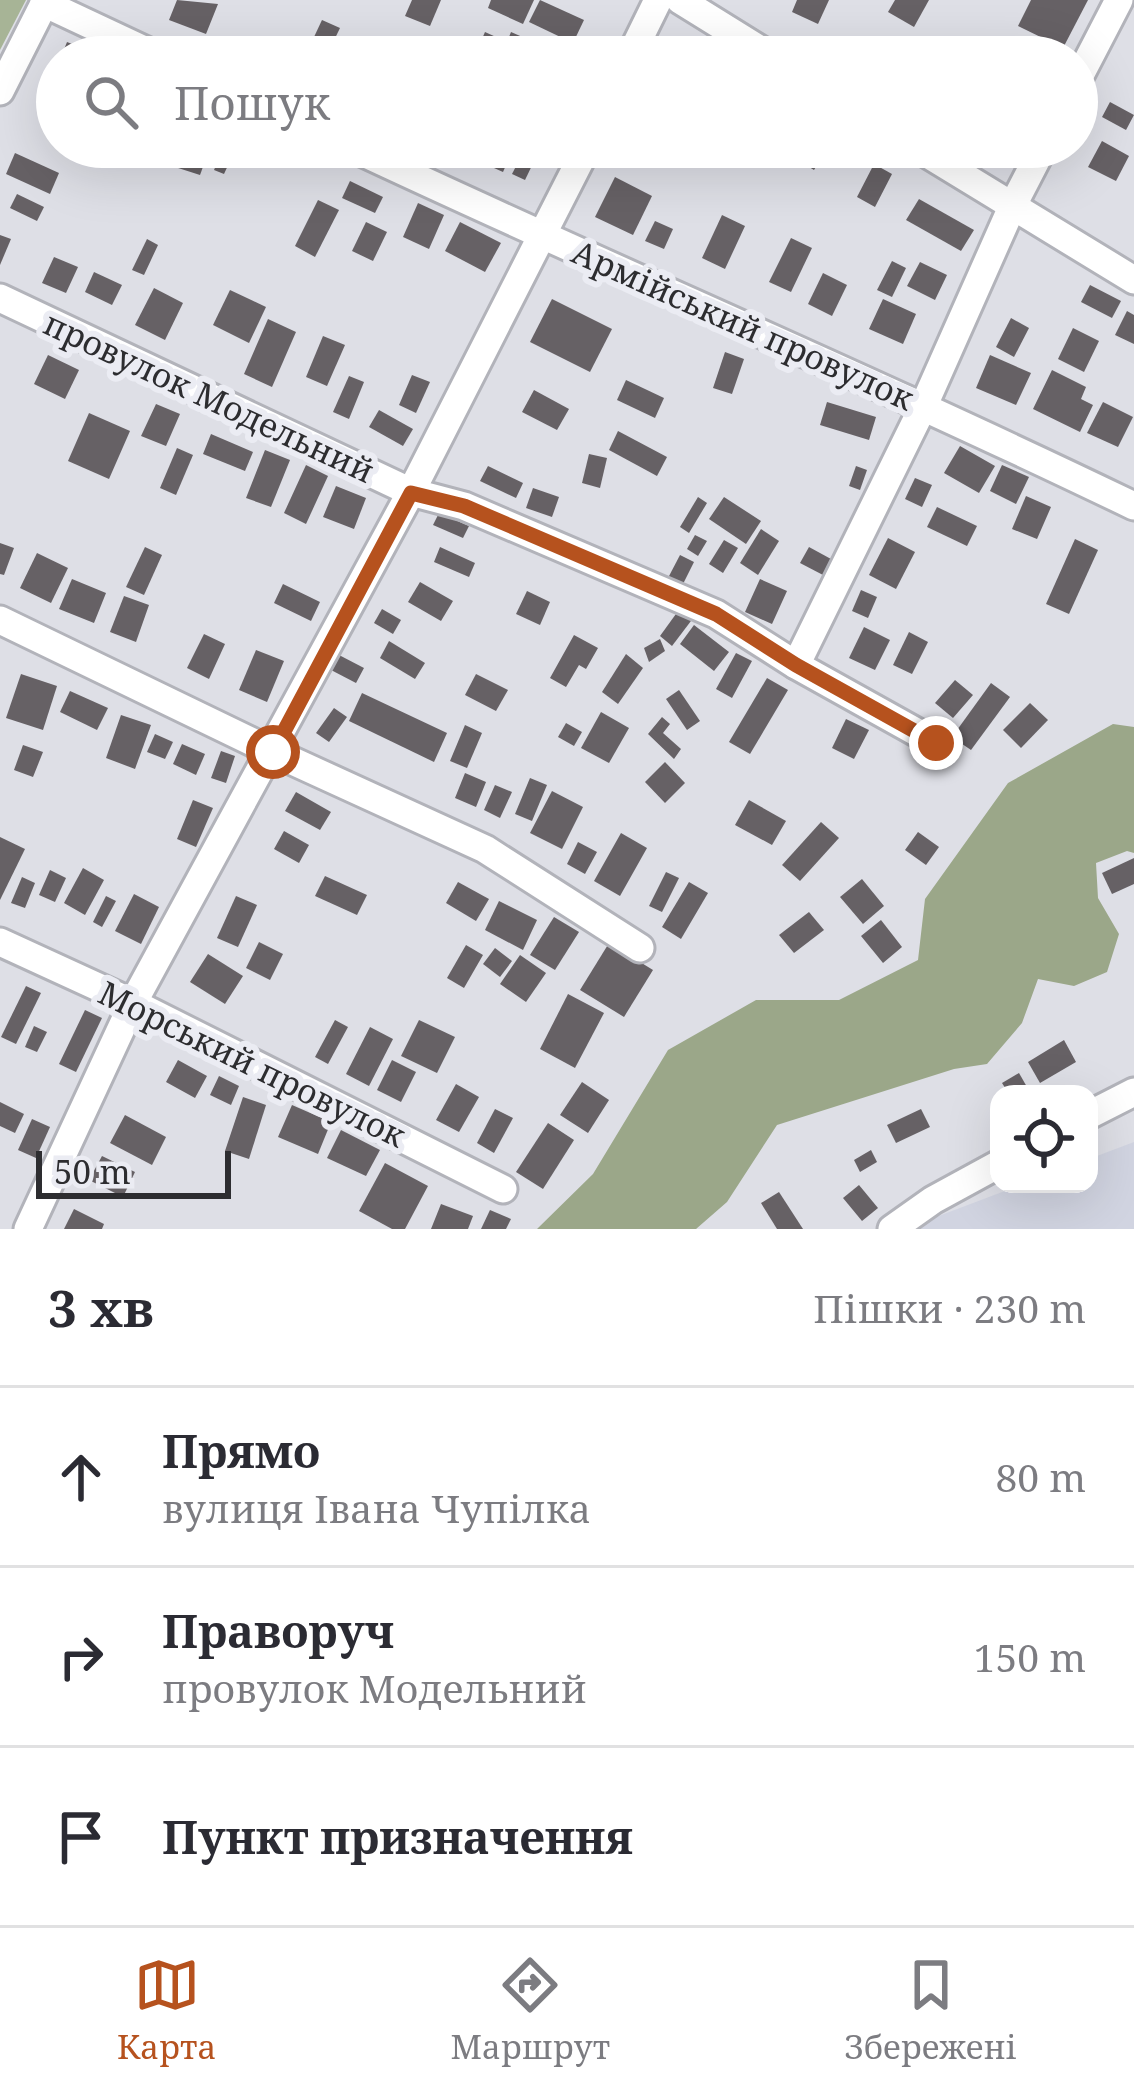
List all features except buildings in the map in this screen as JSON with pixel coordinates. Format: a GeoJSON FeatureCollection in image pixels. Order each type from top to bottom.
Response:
{"type":"FeatureCollection","features":[{"type":"Feature","properties":{"kind":"street"},"geometry":{"type":"LineString","coordinates":[[640,36],[658,0]]}},
{"type":"Feature","properties":{"kind":"street"},"geometry":{"type":"LineString","coordinates":[[680,0],[738,36]]}},
{"type":"Feature","properties":{"kind":"street"},"geometry":{"type":"LineString","coordinates":[[1098,40],[1119,0]]}},
{"type":"Feature","properties":{"kind":"street"},"geometry":{"type":"LineString","coordinates":[[0,91],[45,2],[115,36]]}},
{"type":"Feature","properties":{"kind":"street","name":"Армійський провулок"},"geometry":{"type":"LineString","coordinates":[[395,168],[924,405],[1134,506]]}},
{"type":"Feature","properties":{"kind":"street"},"geometry":{"type":"LineString","coordinates":[[28,1229],[133,1003],[411,493],[577,168]]}},
{"type":"Feature","properties":{"kind":"street"},"geometry":{"type":"LineString","coordinates":[[950,168],[1134,280]]}},
{"type":"Feature","properties":{"kind":"street"},"geometry":{"type":"LineString","coordinates":[[796,665],[924,405],[1032,168]]}},
{"type":"Feature","properties":{"kind":"street","name":"провулок Модельний"},"geometry":{"type":"LineString","coordinates":[[0,298],[411,493],[464,506],[716,614],[936,743]]}},
{"type":"Feature","properties":{"kind":"street"},"geometry":{"type":"LineString","coordinates":[[0,620],[485,849],[640,948]]}},
{"type":"Feature","properties":{"kind":"street","name":"Морський провулок"},"geometry":{"type":"LineString","coordinates":[[0,942],[133,1003],[503,1189]]}},
{"type":"Feature","properties":{"kind":"street"},"geometry":{"type":"LineString","coordinates":[[1098,1110],[1134,1092]]}},
{"type":"Feature","properties":{"kind":"street"},"geometry":{"type":"LineString","coordinates":[[892,1229],[990,1169]]}},
{"type":"Feature","properties":{"kind":"shaded area"},"geometry":{"type":"Polygon","coordinates":[[[1134,1142],[1134,1229],[919,1229],[936,1217],[999,1193],[1098,1193],[1098,1156],[1134,1142]]]}},
{"type":"Feature","properties":{"kind":"green space"},"geometry":{"type":"Polygon","coordinates":[[[0,0],[26,0],[0,50],[0,0]]]}},
{"type":"Feature","properties":{"kind":"green space"},"geometry":{"type":"Polygon","coordinates":[[[1113,724],[1134,727],[1134,853],[1127,851],[1096,863],[1098,898],[1119,934],[1107,972],[1074,986],[1038,979],[1022,1023],[987,1064],[954,1069],[777,1125],[727,1202],[696,1229],[537,1229],[593,1174],[668,1050],[756,1000],[839,1000],[918,960],[925,899],[1008,783],[1113,724]]]}},
{"type":"Feature","properties":{"kind":"route"},"geometry":{"type":"LineString","coordinates":[[273,752],[411,493],[464,506],[716,614],[936,743]]}}]}
